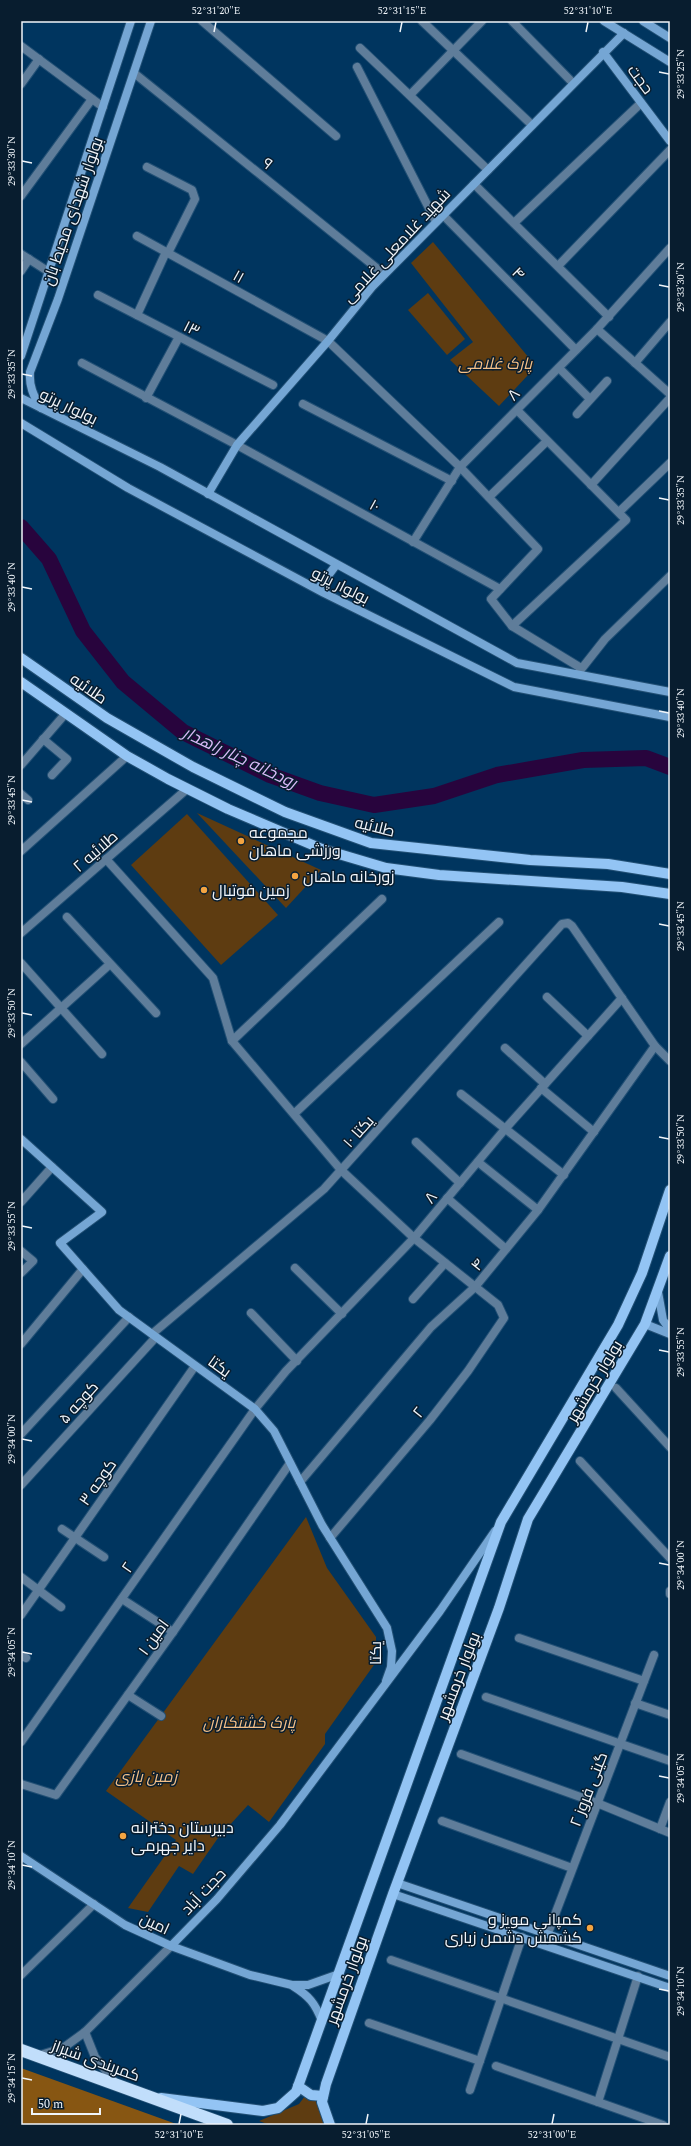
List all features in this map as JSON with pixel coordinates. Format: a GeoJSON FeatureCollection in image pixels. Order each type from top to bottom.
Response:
{"type":"FeatureCollection","features":[{"type":"Feature","properties":{"kind":"highway","name":"کمربندی شیراز"},"geometry":{"type":"LineString","coordinates":[[21,2050],[227,2125]]}},
{"type":"Feature","properties":{"kind":"main road","name":"طلائیه"},"geometry":{"type":"LineString","coordinates":[[21,658],[107,718],[193,767],[285,812],[371,843],[530,860],[608,864],[670,874]]}},
{"type":"Feature","properties":{"kind":"main road"},"geometry":{"type":"LineString","coordinates":[[21,682],[127,756],[187,789],[228,809],[322,849],[386,868],[519,881],[622,887],[670,894]]}},
{"type":"Feature","properties":{"kind":"main road","name":"بولوار خرمشهر"},"geometry":{"type":"LineString","coordinates":[[146,2096],[263,2111],[278,2108],[296,2092],[501,1522],[618,1325],[642,1273],[670,1190]]}},
{"type":"Feature","properties":{"kind":"main road","name":"بولوار خرمشهر"},"geometry":{"type":"LineString","coordinates":[[330,2125],[322,2102],[323,2096],[349,2016],[499,1608],[528,1519],[646,1324],[670,1256]]}},
{"type":"Feature","properties":{"kind":"main road"},"geometry":{"type":"LineString","coordinates":[[298,2086],[311,2095],[323,2096]]}},
{"type":"Feature","properties":{"kind":"street","name":"بولوار شهدای محیط بان"},"geometry":{"type":"LineString","coordinates":[[21,356],[131,21]]}},
{"type":"Feature","properties":{"kind":"street","name":"بولوار شهدای محیط بان"},"geometry":{"type":"LineString","coordinates":[[42,408],[32,394],[29,381],[30,375],[58,299],[151,21]]}},
{"type":"Feature","properties":{"kind":"street"},"geometry":{"type":"LineString","coordinates":[[202,21],[336,136]]}},
{"type":"Feature","properties":{"kind":"street"},"geometry":{"type":"LineString","coordinates":[[422,21],[532,125]]}},
{"type":"Feature","properties":{"kind":"street"},"geometry":{"type":"LineString","coordinates":[[410,95],[482,21]]}},
{"type":"Feature","properties":{"kind":"street"},"geometry":{"type":"LineString","coordinates":[[512,21],[573,83]]}},
{"type":"Feature","properties":{"kind":"street"},"geometry":{"type":"LineString","coordinates":[[604,21],[670,62]]}},
{"type":"Feature","properties":{"kind":"street"},"geometry":{"type":"LineString","coordinates":[[643,21],[670,38]]}},
{"type":"Feature","properties":{"kind":"street","name":"شهید غلامعلی غلامی"},"geometry":{"type":"LineString","coordinates":[[208,494],[237,445],[328,341],[384,274],[624,33]]}},
{"type":"Feature","properties":{"kind":"street"},"geometry":{"type":"LineString","coordinates":[[21,46],[103,107]]}},
{"type":"Feature","properties":{"kind":"street"},"geometry":{"type":"LineString","coordinates":[[360,48],[488,170]]}},
{"type":"Feature","properties":{"kind":"street","name":"حجت"},"geometry":{"type":"LineString","coordinates":[[604,52],[670,141]]}},
{"type":"Feature","properties":{"kind":"street"},"geometry":{"type":"LineString","coordinates":[[21,84],[39,59]]}},
{"type":"Feature","properties":{"kind":"street"},"geometry":{"type":"LineString","coordinates":[[357,67],[436,222]]}},
{"type":"Feature","properties":{"kind":"street","name":"۹"},"geometry":{"type":"LineString","coordinates":[[134,74],[384,274]]}},
{"type":"Feature","properties":{"kind":"street"},"geometry":{"type":"LineString","coordinates":[[22,194],[92,99]]}},
{"type":"Feature","properties":{"kind":"street"},"geometry":{"type":"LineString","coordinates":[[514,223],[641,103]]}},
{"type":"Feature","properties":{"kind":"street"},"geometry":{"type":"LineString","coordinates":[[558,266],[670,150]]}},
{"type":"Feature","properties":{"kind":"street"},"geometry":{"type":"LineString","coordinates":[[137,314],[195,199],[192,190],[147,167]]}},
{"type":"Feature","properties":{"kind":"street"},"geometry":{"type":"LineString","coordinates":[[474,184],[609,317]]}},
{"type":"Feature","properties":{"kind":"street","name":"۴"},"geometry":{"type":"LineString","coordinates":[[443,215],[576,350]]}},
{"type":"Feature","properties":{"kind":"street","name":"۱۱"},"geometry":{"type":"LineString","coordinates":[[137,236],[328,341],[460,467],[538,549],[500,589]]}},
{"type":"Feature","properties":{"kind":"street","name":"۸"},"geometry":{"type":"LineString","coordinates":[[413,542],[460,467],[609,317],[670,248]]}},
{"type":"Feature","properties":{"kind":"street"},"geometry":{"type":"LineString","coordinates":[[21,254],[49,272]]}},
{"type":"Feature","properties":{"kind":"street"},"geometry":{"type":"LineString","coordinates":[[21,271],[29,259]]}},
{"type":"Feature","properties":{"kind":"street","name":"۱۳"},"geometry":{"type":"LineString","coordinates":[[98,295],[274,386]]}},
{"type":"Feature","properties":{"kind":"street"},"geometry":{"type":"LineString","coordinates":[[635,363],[670,322]]}},
{"type":"Feature","properties":{"kind":"street"},"geometry":{"type":"LineString","coordinates":[[597,329],[670,394]]}},
{"type":"Feature","properties":{"kind":"street"},"geometry":{"type":"LineString","coordinates":[[146,398],[179,337]]}},
{"type":"Feature","properties":{"kind":"street","name":"۱۰"},"geometry":{"type":"LineString","coordinates":[[82,363],[237,445],[500,589]]}},
{"type":"Feature","properties":{"kind":"street"},"geometry":{"type":"LineString","coordinates":[[559,368],[590,399]]}},
{"type":"Feature","properties":{"kind":"street"},"geometry":{"type":"LineString","coordinates":[[21,377],[30,375]]}},
{"type":"Feature","properties":{"kind":"street"},"geometry":{"type":"LineString","coordinates":[[577,414],[607,381]]}},
{"type":"Feature","properties":{"kind":"street","name":"بولوار پرتو"},"geometry":{"type":"LineString","coordinates":[[21,398],[160,467],[336,565],[517,663],[579,671],[670,692]]}},
{"type":"Feature","properties":{"kind":"street"},"geometry":{"type":"LineString","coordinates":[[591,485],[670,398]]}},
{"type":"Feature","properties":{"kind":"street"},"geometry":{"type":"LineString","coordinates":[[303,404],[452,480]]}},
{"type":"Feature","properties":{"kind":"street"},"geometry":{"type":"LineString","coordinates":[[512,626],[626,520],[517,410]]}},
{"type":"Feature","properties":{"kind":"street","name":"بولوار پرتو"},"geometry":{"type":"LineString","coordinates":[[21,423],[128,488],[318,590],[514,687],[670,717]]}},
{"type":"Feature","properties":{"kind":"street"},"geometry":{"type":"LineString","coordinates":[[489,497],[547,441]]}},
{"type":"Feature","properties":{"kind":"street"},"geometry":{"type":"LineString","coordinates":[[619,512],[670,463]]}},
{"type":"Feature","properties":{"kind":"street"},"geometry":{"type":"LineString","coordinates":[[318,590],[336,565]]}},
{"type":"Feature","properties":{"kind":"street"},"geometry":{"type":"LineString","coordinates":[[500,589],[491,599],[512,626],[579,671],[605,639],[670,576]]}},
{"type":"Feature","properties":{"kind":"street"},"geometry":{"type":"LineString","coordinates":[[21,765],[66,714]]}},
{"type":"Feature","properties":{"kind":"street"},"geometry":{"type":"LineString","coordinates":[[43,739],[67,759],[52,775]]}},
{"type":"Feature","properties":{"kind":"street"},"geometry":{"type":"LineString","coordinates":[[21,851],[127,756]]}},
{"type":"Feature","properties":{"kind":"street","name":"طلائیه ۲"},"geometry":{"type":"LineString","coordinates":[[21,933],[187,789]]}},
{"type":"Feature","properties":{"kind":"street"},"geometry":{"type":"LineString","coordinates":[[21,794],[28,800]]}},
{"type":"Feature","properties":{"kind":"street"},"geometry":{"type":"LineString","coordinates":[[106,859],[213,978],[232,1041],[295,1113],[341,1170],[414,1238],[476,1287]]}},
{"type":"Feature","properties":{"kind":"street"},"geometry":{"type":"LineString","coordinates":[[232,1041],[382,898]]}},
{"type":"Feature","properties":{"kind":"street"},"geometry":{"type":"LineString","coordinates":[[67,917],[156,1013]]}},
{"type":"Feature","properties":{"kind":"street"},"geometry":{"type":"LineString","coordinates":[[295,1113],[499,922]]}},
{"type":"Feature","properties":{"kind":"street","name":"۱۰ یکتا"},"geometry":{"type":"LineString","coordinates":[[154,1336],[324,1189],[562,924],[568,923],[572,926],[622,998]]}},
{"type":"Feature","properties":{"kind":"street"},"geometry":{"type":"LineString","coordinates":[[21,963],[102,1054]]}},
{"type":"Feature","properties":{"kind":"street"},"geometry":{"type":"LineString","coordinates":[[21,1044],[110,964]]}},
{"type":"Feature","properties":{"kind":"street"},"geometry":{"type":"LineString","coordinates":[[547,997],[588,1036]]}},
{"type":"Feature","properties":{"kind":"street"},"geometry":{"type":"LineString","coordinates":[[622,998],[655,1046],[670,1061]]}},
{"type":"Feature","properties":{"kind":"street","name":"۸"},"geometry":{"type":"LineString","coordinates":[[256,1409],[297,1361],[414,1238],[505,1129],[622,998]]}},
{"type":"Feature","properties":{"kind":"street","name":"۴"},"geometry":{"type":"LineString","coordinates":[[300,1482],[431,1327],[476,1287],[564,1175],[655,1046]]}},
{"type":"Feature","properties":{"kind":"street"},"geometry":{"type":"LineString","coordinates":[[505,1048],[543,1086],[594,1132]]}},
{"type":"Feature","properties":{"kind":"street"},"geometry":{"type":"LineString","coordinates":[[21,1062],[52,1099]]}},
{"type":"Feature","properties":{"kind":"street"},"geometry":{"type":"LineString","coordinates":[[461,1094],[564,1175]]}},
{"type":"Feature","properties":{"kind":"street","name":"یکتا"},"geometry":{"type":"LineString","coordinates":[[21,1139],[102,1212],[60,1243],[119,1310],[256,1409],[274,1431],[330,1538],[387,1628],[392,1651],[391,1667],[386,1681]]}},
{"type":"Feature","properties":{"kind":"street"},"geometry":{"type":"LineString","coordinates":[[416,1142],[460,1183]]}},
{"type":"Feature","properties":{"kind":"street"},"geometry":{"type":"LineString","coordinates":[[478,1162],[538,1210]]}},
{"type":"Feature","properties":{"kind":"street"},"geometry":{"type":"LineString","coordinates":[[21,1202],[52,1167]]}},
{"type":"Feature","properties":{"kind":"street"},"geometry":{"type":"LineString","coordinates":[[447,1198],[506,1250]]}},
{"type":"Feature","properties":{"kind":"street"},"geometry":{"type":"LineString","coordinates":[[21,1251],[33,1261],[21,1273]]}},
{"type":"Feature","properties":{"kind":"street"},"geometry":{"type":"LineString","coordinates":[[413,1299],[445,1263]]}},
{"type":"Feature","properties":{"kind":"street"},"geometry":{"type":"LineString","coordinates":[[295,1268],[342,1314]]}},
{"type":"Feature","properties":{"kind":"street"},"geometry":{"type":"LineString","coordinates":[[21,1344],[83,1269]]}},
{"type":"Feature","properties":{"kind":"street","name":"۲"},"geometry":{"type":"LineString","coordinates":[[330,1538],[468,1372],[504,1318],[498,1305],[476,1287]]}},
{"type":"Feature","properties":{"kind":"street"},"geometry":{"type":"LineString","coordinates":[[658,1291],[663,1320],[670,1330]]}},
{"type":"Feature","properties":{"kind":"street"},"geometry":{"type":"LineString","coordinates":[[251,1313],[297,1361]]}},
{"type":"Feature","properties":{"kind":"street"},"geometry":{"type":"LineString","coordinates":[[21,1434],[129,1317]]}},
{"type":"Feature","properties":{"kind":"street"},"geometry":{"type":"LineString","coordinates":[[646,1324],[670,1334]]}},
{"type":"Feature","properties":{"kind":"street","name":"کوچه ۵"},"geometry":{"type":"LineString","coordinates":[[21,1485],[154,1336]]}},
{"type":"Feature","properties":{"kind":"street","name":"کوچه ۳"},"geometry":{"type":"LineString","coordinates":[[21,1615],[195,1366]]}},
{"type":"Feature","properties":{"kind":"street"},"geometry":{"type":"LineString","coordinates":[[616,1388],[670,1447]]}},
{"type":"Feature","properties":{"kind":"street","name":"۲"},"geometry":{"type":"LineString","coordinates":[[21,1742],[256,1409]]}},
{"type":"Feature","properties":{"kind":"street"},"geometry":{"type":"LineString","coordinates":[[580,1462],[670,1558]]}},
{"type":"Feature","properties":{"kind":"street","name":"امین ۱"},"geometry":{"type":"LineString","coordinates":[[21,1784],[56,1795],[173,1632],[290,1463]]}},
{"type":"Feature","properties":{"kind":"street","name":"حجت آباد"},"geometry":{"type":"LineString","coordinates":[[37,2056],[63,2048],[85,2032],[217,1899],[280,1825],[386,1681],[440,1611],[501,1522]]}},
{"type":"Feature","properties":{"kind":"street"},"geometry":{"type":"LineString","coordinates":[[62,1529],[104,1557]]}},
{"type":"Feature","properties":{"kind":"street"},"geometry":{"type":"LineString","coordinates":[[21,1577],[61,1607]]}},
{"type":"Feature","properties":{"kind":"street"},"geometry":{"type":"LineString","coordinates":[[122,1598],[173,1632]]}},
{"type":"Feature","properties":{"kind":"street"},"geometry":{"type":"LineString","coordinates":[[519,1638],[644,1681]]}},
{"type":"Feature","properties":{"kind":"street","name":"گیتی فروز ۲"},"geometry":{"type":"LineString","coordinates":[[548,1933],[654,1655]]}},
{"type":"Feature","properties":{"kind":"street"},"geometry":{"type":"LineString","coordinates":[[128,1695],[161,1716]]}},
{"type":"Feature","properties":{"kind":"street"},"geometry":{"type":"LineString","coordinates":[[486,1697],[620,1742],[670,1761]]}},
{"type":"Feature","properties":{"kind":"street"},"geometry":{"type":"LineString","coordinates":[[635,1703],[670,1715]]}},
{"type":"Feature","properties":{"kind":"street"},"geometry":{"type":"LineString","coordinates":[[460,1754],[597,1803],[670,1833]]}},
{"type":"Feature","properties":{"kind":"street"},"geometry":{"type":"LineString","coordinates":[[660,1829],[670,1802]]}},
{"type":"Feature","properties":{"kind":"street"},"geometry":{"type":"LineString","coordinates":[[442,1821],[572,1868]]}},
{"type":"Feature","properties":{"kind":"street","name":"امین"},"geometry":{"type":"LineString","coordinates":[[21,1856],[125,1925],[171,1946],[250,1975],[292,1985]]}},
{"type":"Feature","properties":{"kind":"street"},"geometry":{"type":"LineString","coordinates":[[397,1883],[548,1933],[670,1976]]}},
{"type":"Feature","properties":{"kind":"street"},"geometry":{"type":"LineString","coordinates":[[393,1894],[670,1988]]}},
{"type":"Feature","properties":{"kind":"street"},"geometry":{"type":"LineString","coordinates":[[21,1975],[94,1904]]}},
{"type":"Feature","properties":{"kind":"street"},"geometry":{"type":"LineString","coordinates":[[470,2090],[522,1937]]}},
{"type":"Feature","properties":{"kind":"street"},"geometry":{"type":"LineString","coordinates":[[391,1960],[502,1997],[670,2057]]}},
{"type":"Feature","properties":{"kind":"street"},"geometry":{"type":"LineString","coordinates":[[292,1985],[308,1985],[339,1974]]}},
{"type":"Feature","properties":{"kind":"street"},"geometry":{"type":"LineString","coordinates":[[598,2102],[638,1976]]}},
{"type":"Feature","properties":{"kind":"street"},"geometry":{"type":"LineString","coordinates":[[292,1985],[305,1994],[316,2006],[322,2021]]}},
{"type":"Feature","properties":{"kind":"street"},"geometry":{"type":"LineString","coordinates":[[369,2023],[480,2061]]}},
{"type":"Feature","properties":{"kind":"street"},"geometry":{"type":"LineString","coordinates":[[85,2032],[95,2057],[117,2085]]}},
{"type":"Feature","properties":{"kind":"street"},"geometry":{"type":"LineString","coordinates":[[496,2066],[662,2125]]}},
{"type":"Feature","properties":{"kind":"green space","name":"پارک غلامی"},"geometry":{"type":"Polygon","coordinates":[[[433,242],[534,364],[528,375],[499,406],[450,360],[473,342],[411,263],[433,242]]]}},
{"type":"Feature","properties":{"kind":"green space"},"geometry":{"type":"Polygon","coordinates":[[[428,293],[465,339],[447,355],[408,310],[428,293]]]}},
{"type":"Feature","properties":{"kind":"green space","name":"مجموعه ورزشی ماهان"},"geometry":{"type":"Polygon","coordinates":[[[197,813],[321,870],[286,908],[197,813]]]}},
{"type":"Feature","properties":{"kind":"green space","name":"زمین فوتبال"},"geometry":{"type":"Polygon","coordinates":[[[187,814],[278,915],[221,965],[131,865],[187,814]]]}},
{"type":"Feature","properties":{"kind":"green space","name":"پارک کشتکاران"},"geometry":{"type":"Polygon","coordinates":[[[306,1517],[327,1568],[376,1637],[376,1662],[325,1734],[325,1744],[269,1822],[248,1805],[218,1838],[193,1874],[179,1866],[148,1912],[128,1908],[176,1840],[106,1791],[306,1517]]]}},
{"type":"Feature","properties":{"kind":"green space"},"geometry":{"type":"Polygon","coordinates":[[[305,2096],[309,2101],[318,2100],[327,2125],[270,2125],[259,2121],[299,2104],[305,2096]]]}},
{"type":"Feature","properties":{"kind":"shaded area"},"geometry":{"type":"Polygon","coordinates":[[[21,2068],[179,2125],[26,2125],[21,2123],[21,2068]]]}},
{"type":"Feature","properties":{"kind":"waterway","name":"رودخانه چنار راهدار"},"geometry":{"type":"LineString","coordinates":[[21,527],[49,559],[83,631],[123,682],[183,732],[270,775],[320,793],[374,805],[434,796],[497,775],[583,760],[646,758],[670,767]]}},
{"type":"Feature","properties":{"kind":"place","name":"مجموعه ورزشی ماهان"},"geometry":{"type":"Point","coordinates":[241,841]}},
{"type":"Feature","properties":{"kind":"place","name":"زورخانه ماهان"},"geometry":{"type":"Point","coordinates":[295,876]}},
{"type":"Feature","properties":{"kind":"place","name":"زمین فوتبال"},"geometry":{"type":"Point","coordinates":[204,890]}},
{"type":"Feature","properties":{"kind":"place","name":"دبیرستان دخترانه دایر جهرمی"},"geometry":{"type":"Point","coordinates":[123,1836]}},
{"type":"Feature","properties":{"kind":"place","name":"کمپانی مویز و کشمش دشمن زیاری"},"geometry":{"type":"Point","coordinates":[590,1928]}},
{"type":"Feature","properties":{"kind":"park label","name":"زمین بازی"},"geometry":{"type":"Point","coordinates":[146,1776]}}]}
